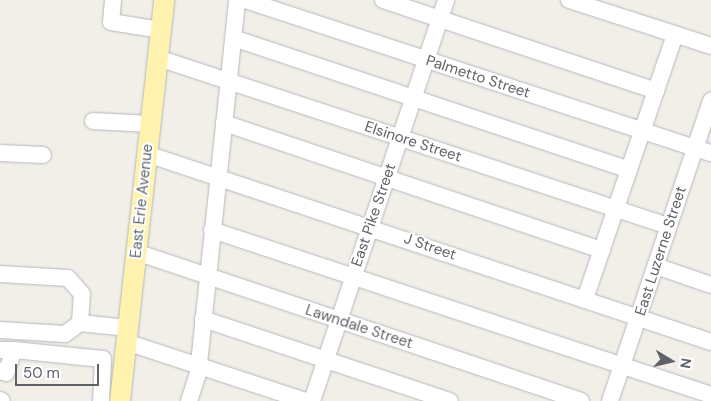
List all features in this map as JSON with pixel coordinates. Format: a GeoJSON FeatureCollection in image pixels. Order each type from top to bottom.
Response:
{"type":"FeatureCollection","features":[{"type":"Feature","properties":{"kind":"main road","name":"East Erie Avenue"},"geometry":{"type":"LineString","coordinates":[[120,401],[164,0]]}},
{"type":"Feature","properties":{"kind":"street"},"geometry":{"type":"LineString","coordinates":[[113,0],[111,22],[161,30]]}},
{"type":"Feature","properties":{"kind":"street"},"geometry":{"type":"LineString","coordinates":[[189,401],[199,366],[217,177],[237,0]]}},
{"type":"Feature","properties":{"kind":"street","name":"Palmetto Street"},"geometry":{"type":"LineString","coordinates":[[245,0],[711,153]]}},
{"type":"Feature","properties":{"kind":"street"},"geometry":{"type":"LineString","coordinates":[[383,0],[656,91]]}},
{"type":"Feature","properties":{"kind":"street","name":"East Pike Street"},"geometry":{"type":"LineString","coordinates":[[312,401],[446,0]]}},
{"type":"Feature","properties":{"kind":"street"},"geometry":{"type":"LineString","coordinates":[[569,0],[711,46]]}},
{"type":"Feature","properties":{"kind":"street"},"geometry":{"type":"LineString","coordinates":[[585,299],[675,34]]}},
{"type":"Feature","properties":{"kind":"street"},"geometry":{"type":"LineString","coordinates":[[233,38],[629,170]]}},
{"type":"Feature","properties":{"kind":"street","name":"Elsinore Street"},"geometry":{"type":"LineString","coordinates":[[158,58],[668,226]]}},
{"type":"Feature","properties":{"kind":"street","name":"East Luzerne Street"},"geometry":{"type":"LineString","coordinates":[[610,401],[711,101]]}},
{"type":"Feature","properties":{"kind":"street"},"geometry":{"type":"LineString","coordinates":[[93,121],[151,124]]}},
{"type":"Feature","properties":{"kind":"street"},"geometry":{"type":"LineString","coordinates":[[224,123],[386,180],[602,250]]}},
{"type":"Feature","properties":{"kind":"street"},"geometry":{"type":"LineString","coordinates":[[0,153],[43,155]]}},
{"type":"Feature","properties":{"kind":"street","name":"J Street"},"geometry":{"type":"LineString","coordinates":[[147,154],[711,342]]}},
{"type":"Feature","properties":{"kind":"street"},"geometry":{"type":"LineString","coordinates":[[212,230],[711,395]]}},
{"type":"Feature","properties":{"kind":"street","name":"Lawndale Street"},"geometry":{"type":"LineString","coordinates":[[136,252],[551,396],[581,401]]}},
{"type":"Feature","properties":{"kind":"street"},"geometry":{"type":"LineString","coordinates":[[656,266],[710,282]]}},
{"type":"Feature","properties":{"kind":"street"},"geometry":{"type":"LineString","coordinates":[[0,274],[68,278],[82,294],[80,323],[65,334],[0,330]]}},
{"type":"Feature","properties":{"kind":"street"},"geometry":{"type":"LineString","coordinates":[[204,319],[450,401]]}},
{"type":"Feature","properties":{"kind":"street"},"geometry":{"type":"LineString","coordinates":[[80,323],[127,335],[199,366],[305,401]]}},
{"type":"Feature","properties":{"kind":"street"},"geometry":{"type":"LineString","coordinates":[[0,371],[6,373],[7,350],[103,359],[101,401]]}}]}
